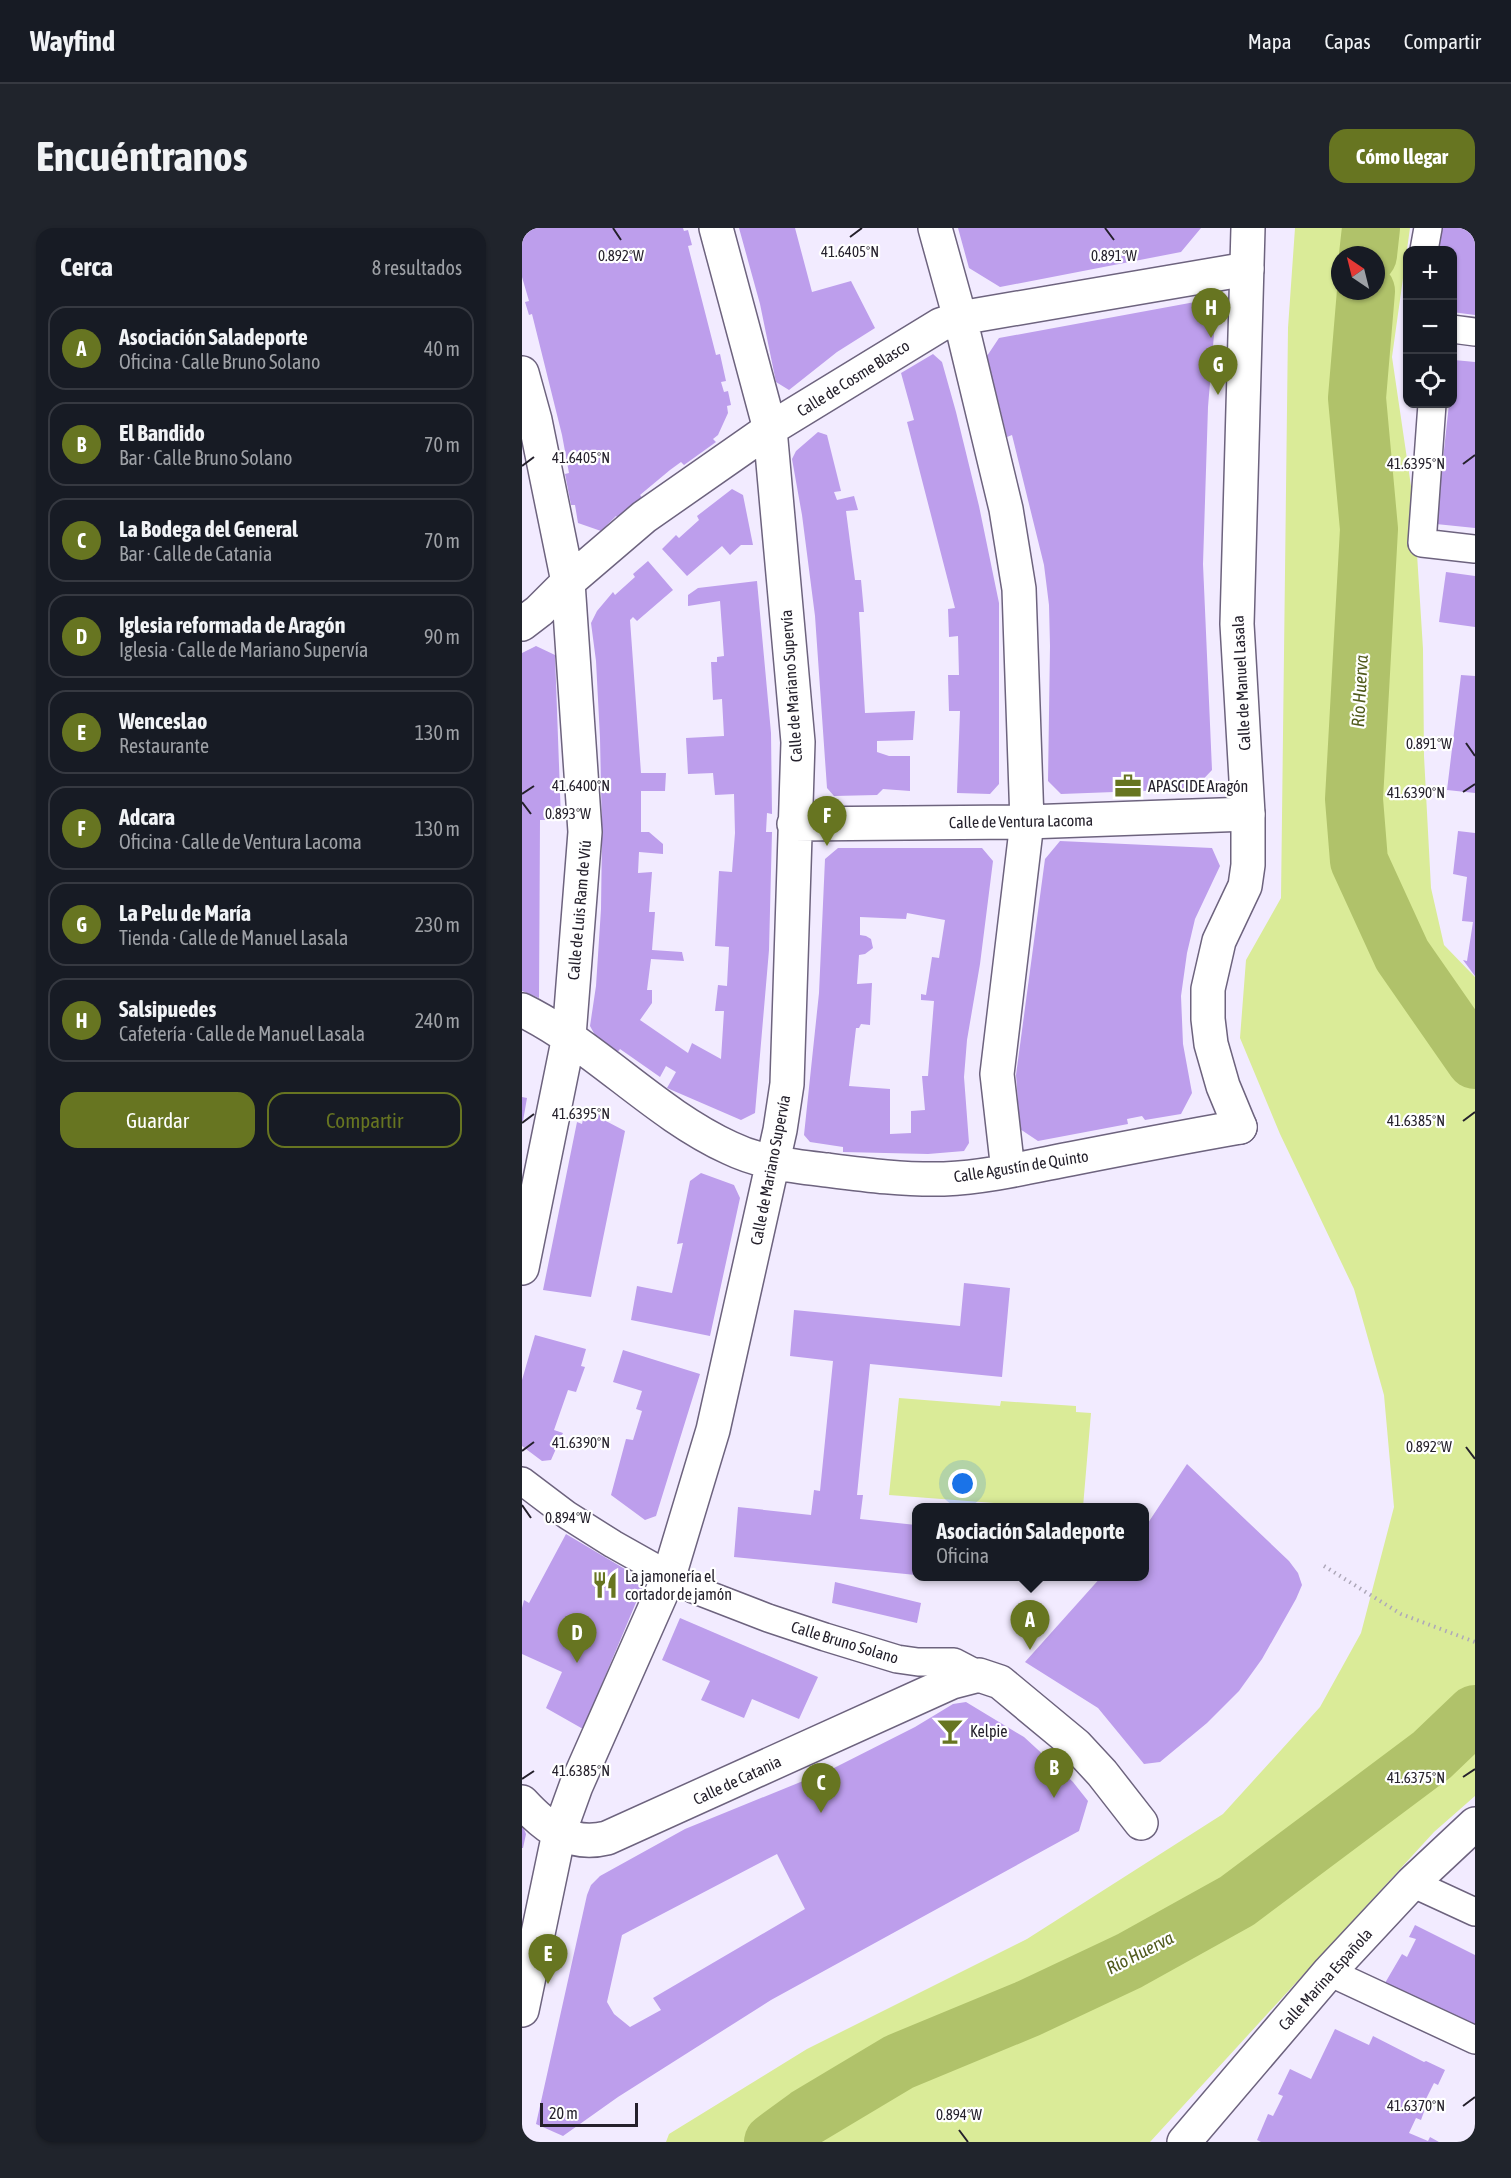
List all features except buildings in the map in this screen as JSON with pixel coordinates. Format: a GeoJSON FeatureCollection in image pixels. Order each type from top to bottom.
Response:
{"type":"FeatureCollection","features":[{"type":"Feature","properties":{"kind":"street","name":"Calle de Mariano Supervía"},"geometry":{"type":"LineString","coordinates":[[522,2010],[559,1833],[576,1786],[669,1575],[713,1430],[773,1164],[787,1084],[798,742],[770,429],[716,228]]}},
{"type":"Feature","properties":{"kind":"street"},"geometry":{"type":"LineString","coordinates":[[935,228],[960,318],[1006,509],[1019,589],[1027,822],[998,1074],[1008,1171]]}},
{"type":"Feature","properties":{"kind":"street","name":"Calle de Manuel Lasala"},"geometry":{"type":"LineString","coordinates":[[1240,1126],[1223,1086],[1211,1044],[1208,989],[1220,941],[1245,886],[1248,865],[1248,814],[1237,624],[1248,228]]}},
{"type":"Feature","properties":{"kind":"street"},"geometry":{"type":"LineString","coordinates":[[1425,246],[1428,228]]}},
{"type":"Feature","properties":{"kind":"street","name":"Calle de Cosme Blasco"},"geometry":{"type":"LineString","coordinates":[[522,624],[644,518],[770,429],[922,335],[960,318],[1247,268]]}},
{"type":"Feature","properties":{"kind":"street"},"geometry":{"type":"LineString","coordinates":[[1457,330],[1475,332]]}},
{"type":"Feature","properties":{"kind":"street","name":"Calle de Luis Ram de Viú"},"geometry":{"type":"LineString","coordinates":[[522,373],[535,420],[568,582],[585,832],[568,1036],[522,1268]]}},
{"type":"Feature","properties":{"kind":"street"},"geometry":{"type":"LineString","coordinates":[[1432,408],[1422,543],[1475,549]]}},
{"type":"Feature","properties":{"kind":"street","name":"Calle de Ventura Lacoma"},"geometry":{"type":"LineString","coordinates":[[794,824],[1027,822],[1248,814]]}},
{"type":"Feature","properties":{"kind":"street","name":"Calle Agustín de Quinto"},"geometry":{"type":"LineString","coordinates":[[522,1010],[568,1036],[692,1127],[728,1148],[773,1164],[911,1179],[947,1179],[1008,1171],[1240,1126]]}},
{"type":"Feature","properties":{"kind":"street","name":"Calle Bruno Solano"},"geometry":{"type":"LineString","coordinates":[[522,1481],[567,1515],[693,1589],[768,1618],[897,1659],[918,1662],[954,1662],[979,1675],[1000,1682],[1076,1744],[1141,1823]]}},
{"type":"Feature","properties":{"kind":"street","name":"Calle de Catania"},"geometry":{"type":"LineString","coordinates":[[559,1833],[583,1842],[597,1841],[617,1835],[952,1682],[979,1675]]}},
{"type":"Feature","properties":{"kind":"street"},"geometry":{"type":"LineString","coordinates":[[522,1802],[537,1818],[559,1833]]}},
{"type":"Feature","properties":{"kind":"street","name":"Calle Marina Española"},"geometry":{"type":"LineString","coordinates":[[1184,2142],[1329,1972],[1412,1883],[1475,1824]]}},
{"type":"Feature","properties":{"kind":"street"},"geometry":{"type":"LineString","coordinates":[[1412,1883],[1475,1912]]}},
{"type":"Feature","properties":{"kind":"street"},"geometry":{"type":"LineString","coordinates":[[1329,1972],[1475,2040]]}},
{"type":"Feature","properties":{"kind":"path"},"geometry":{"type":"LineString","coordinates":[[1324,1566],[1401,1614],[1475,1642]]}},
{"type":"Feature","properties":{"kind":"green space"},"geometry":{"type":"Polygon","coordinates":[[[1295,228],[1410,228],[1407,246],[1403,246],[1403,278],[1392,357],[1411,486],[1417,554],[1423,649],[1424,756],[1431,888],[1444,945],[1475,977],[1475,1796],[1434,1832],[1150,2142],[666,2142],[669,2134],[807,2049],[1027,1939],[1223,1814],[1320,1707],[1361,1633],[1394,1507],[1384,1395],[1354,1289],[1280,1134],[1240,1038],[1246,960],[1281,898],[1288,328],[1295,228]]]}},
{"type":"Feature","properties":{"kind":"green space"},"geometry":{"type":"Polygon","coordinates":[[[899,1398],[1000,1406],[1001,1401],[1076,1406],[1076,1412],[1091,1413],[1083,1503],[994,1503],[889,1495],[899,1398]]]}},
{"type":"Feature","properties":{"kind":"waterway","name":"Río Huerva"},"geometry":{"type":"LineString","coordinates":[[1369,246],[1371,228]]}},
{"type":"Feature","properties":{"kind":"waterway","name":"Río Huerva"},"geometry":{"type":"LineString","coordinates":[[1365,300],[1357,398],[1369,529],[1354,799],[1359,861],[1402,955],[1475,1060]]}},
{"type":"Feature","properties":{"kind":"waterway","name":"Río Huerva"},"geometry":{"type":"LineString","coordinates":[[773,2142],[807,2117],[899,2062],[1027,2009],[1129,1961],[1237,1901],[1432,1755],[1475,1714]]}},
{"type":"Feature","properties":{"kind":"place","name":"Salsipuedes"},"geometry":{"type":"Point","coordinates":[1211,338]}},
{"type":"Feature","properties":{"kind":"place","name":"La Pelu de María"},"geometry":{"type":"Point","coordinates":[1218,395]}},
{"type":"Feature","properties":{"kind":"place","name":"APASCIDE Aragón"},"geometry":{"type":"Point","coordinates":[1128,786]}},
{"type":"Feature","properties":{"kind":"place","name":"Adcara"},"geometry":{"type":"Point","coordinates":[827,846]}},
{"type":"Feature","properties":{"kind":"place","name":"La jamonería el cortador de jamón"},"geometry":{"type":"Point","coordinates":[605,1585]}},
{"type":"Feature","properties":{"kind":"place","name":"Asociación Saladeporte"},"geometry":{"type":"Point","coordinates":[1030,1650]}},
{"type":"Feature","properties":{"kind":"place","name":"Iglesia reformada de Aragón"},"geometry":{"type":"Point","coordinates":[577,1663]}},
{"type":"Feature","properties":{"kind":"place","name":"Kelpie"},"geometry":{"type":"Point","coordinates":[950,1731]}},
{"type":"Feature","properties":{"kind":"place","name":"El Bandido"},"geometry":{"type":"Point","coordinates":[1054,1798]}},
{"type":"Feature","properties":{"kind":"place","name":"La Bodega del General"},"geometry":{"type":"Point","coordinates":[821,1813]}},
{"type":"Feature","properties":{"kind":"place","name":"Wenceslao"},"geometry":{"type":"Point","coordinates":[548,1984]}}]}
